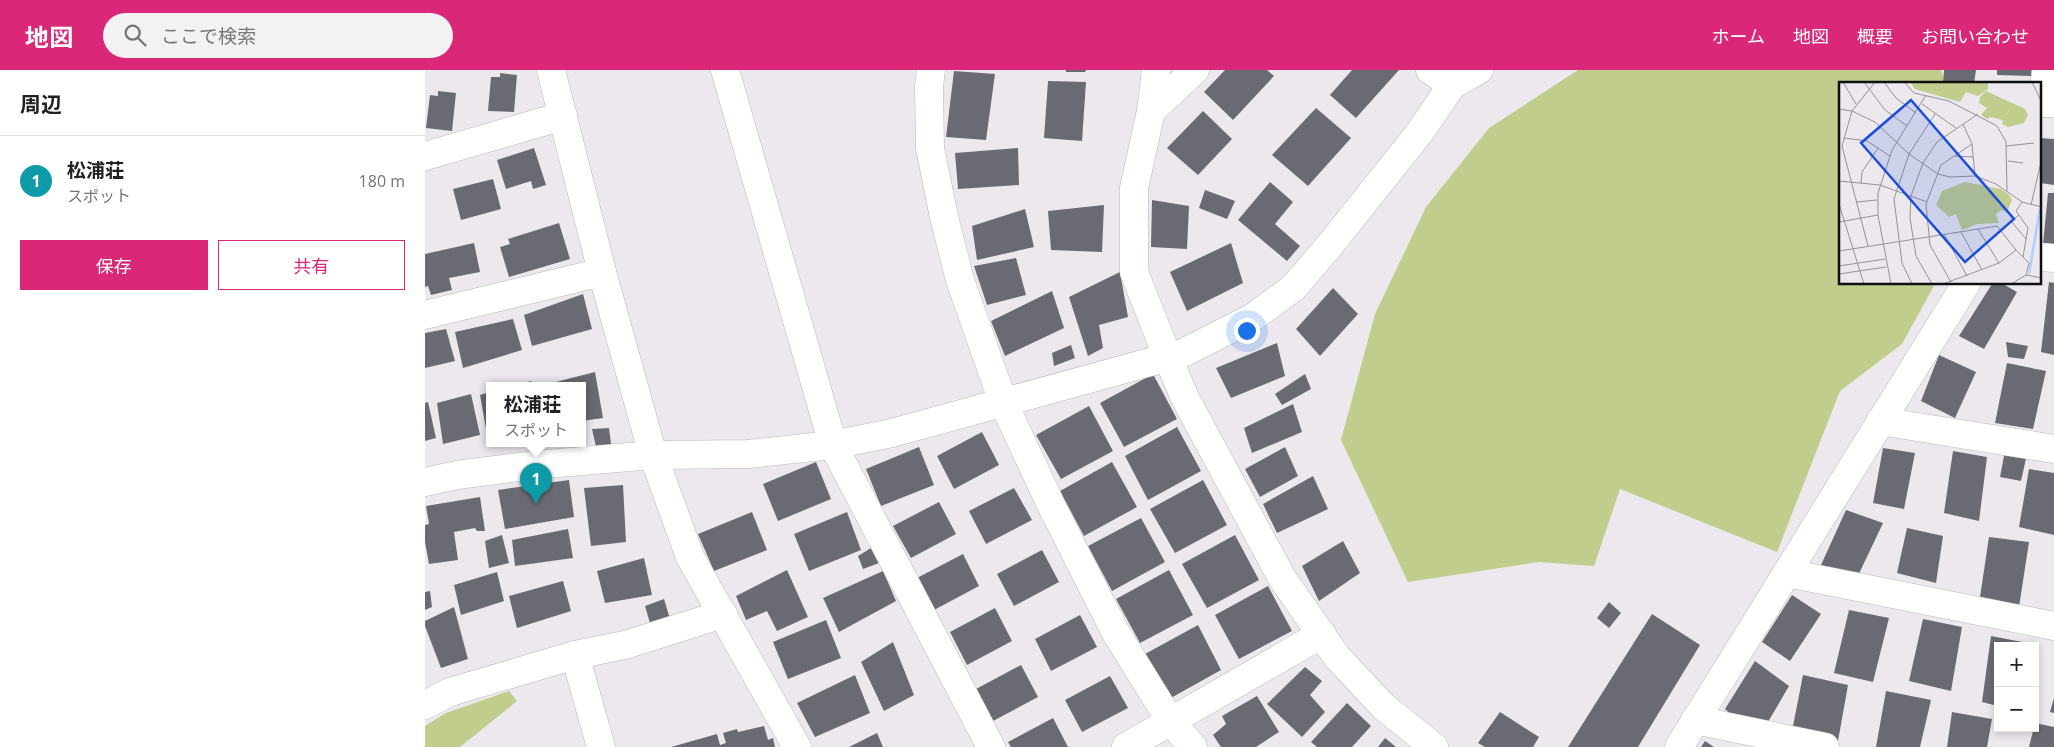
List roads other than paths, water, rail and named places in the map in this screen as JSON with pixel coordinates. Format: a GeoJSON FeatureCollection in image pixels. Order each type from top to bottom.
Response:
{"type":"FeatureCollection","features":[{"type":"Feature","properties":{"kind":"street"},"geometry":{"type":"LineString","coordinates":[[551,70],[602,272],[653,455],[690,557],[797,747]]}},
{"type":"Feature","properties":{"kind":"street"},"geometry":{"type":"LineString","coordinates":[[725,70],[833,445],[991,747]]}},
{"type":"Feature","properties":{"kind":"street"},"geometry":{"type":"LineString","coordinates":[[931,70],[929,86],[930,148],[944,217],[959,280],[1003,402],[1051,505],[1116,633],[1171,722],[1193,747]]}},
{"type":"Feature","properties":{"kind":"street"},"geometry":{"type":"LineString","coordinates":[[1156,70],[1151,111],[1134,188],[1134,272],[1168,358],[1185,398],[1282,578],[1337,657],[1384,707],[1434,747]]}},
{"type":"Feature","properties":{"kind":"street"},"geometry":{"type":"LineString","coordinates":[[1151,111],[1195,70]]}},
{"type":"Feature","properties":{"kind":"street"},"geometry":{"type":"LineString","coordinates":[[425,482],[457,475],[535,465],[653,455],[748,454],[833,445],[892,433],[1183,353],[1252,318],[1293,288],[1414,140],[1441,77],[1479,70]]}},
{"type":"Feature","properties":{"kind":"street"},"geometry":{"type":"LineString","coordinates":[[2046,70],[2043,103],[2054,103]]}},
{"type":"Feature","properties":{"kind":"street"},"geometry":{"type":"LineString","coordinates":[[425,156],[563,116]]}},
{"type":"Feature","properties":{"kind":"street"},"geometry":{"type":"LineString","coordinates":[[2041,258],[2054,258]]}},
{"type":"Feature","properties":{"kind":"street"},"geometry":{"type":"LineString","coordinates":[[425,315],[602,272]]}},
{"type":"Feature","properties":{"kind":"street"},"geometry":{"type":"LineString","coordinates":[[1679,747],[1965,285]]}},
{"type":"Feature","properties":{"kind":"street"},"geometry":{"type":"LineString","coordinates":[[1880,421],[2054,449]]}},
{"type":"Feature","properties":{"kind":"street"},"geometry":{"type":"LineString","coordinates":[[1787,573],[2054,626]]}},
{"type":"Feature","properties":{"kind":"street"},"geometry":{"type":"LineString","coordinates":[[425,705],[449,692],[575,655],[625,645],[723,614]]}},
{"type":"Feature","properties":{"kind":"street"},"geometry":{"type":"LineString","coordinates":[[1126,747],[1322,634]]}},
{"type":"Feature","properties":{"kind":"street"},"geometry":{"type":"LineString","coordinates":[[575,655],[601,747]]}},
{"type":"Feature","properties":{"kind":"street"},"geometry":{"type":"LineString","coordinates":[[1695,720],[1825,747]]}},
{"type":"Feature","properties":{"kind":"place","name":"松浦荘"},"geometry":{"type":"Point","coordinates":[536,504]}}]}
